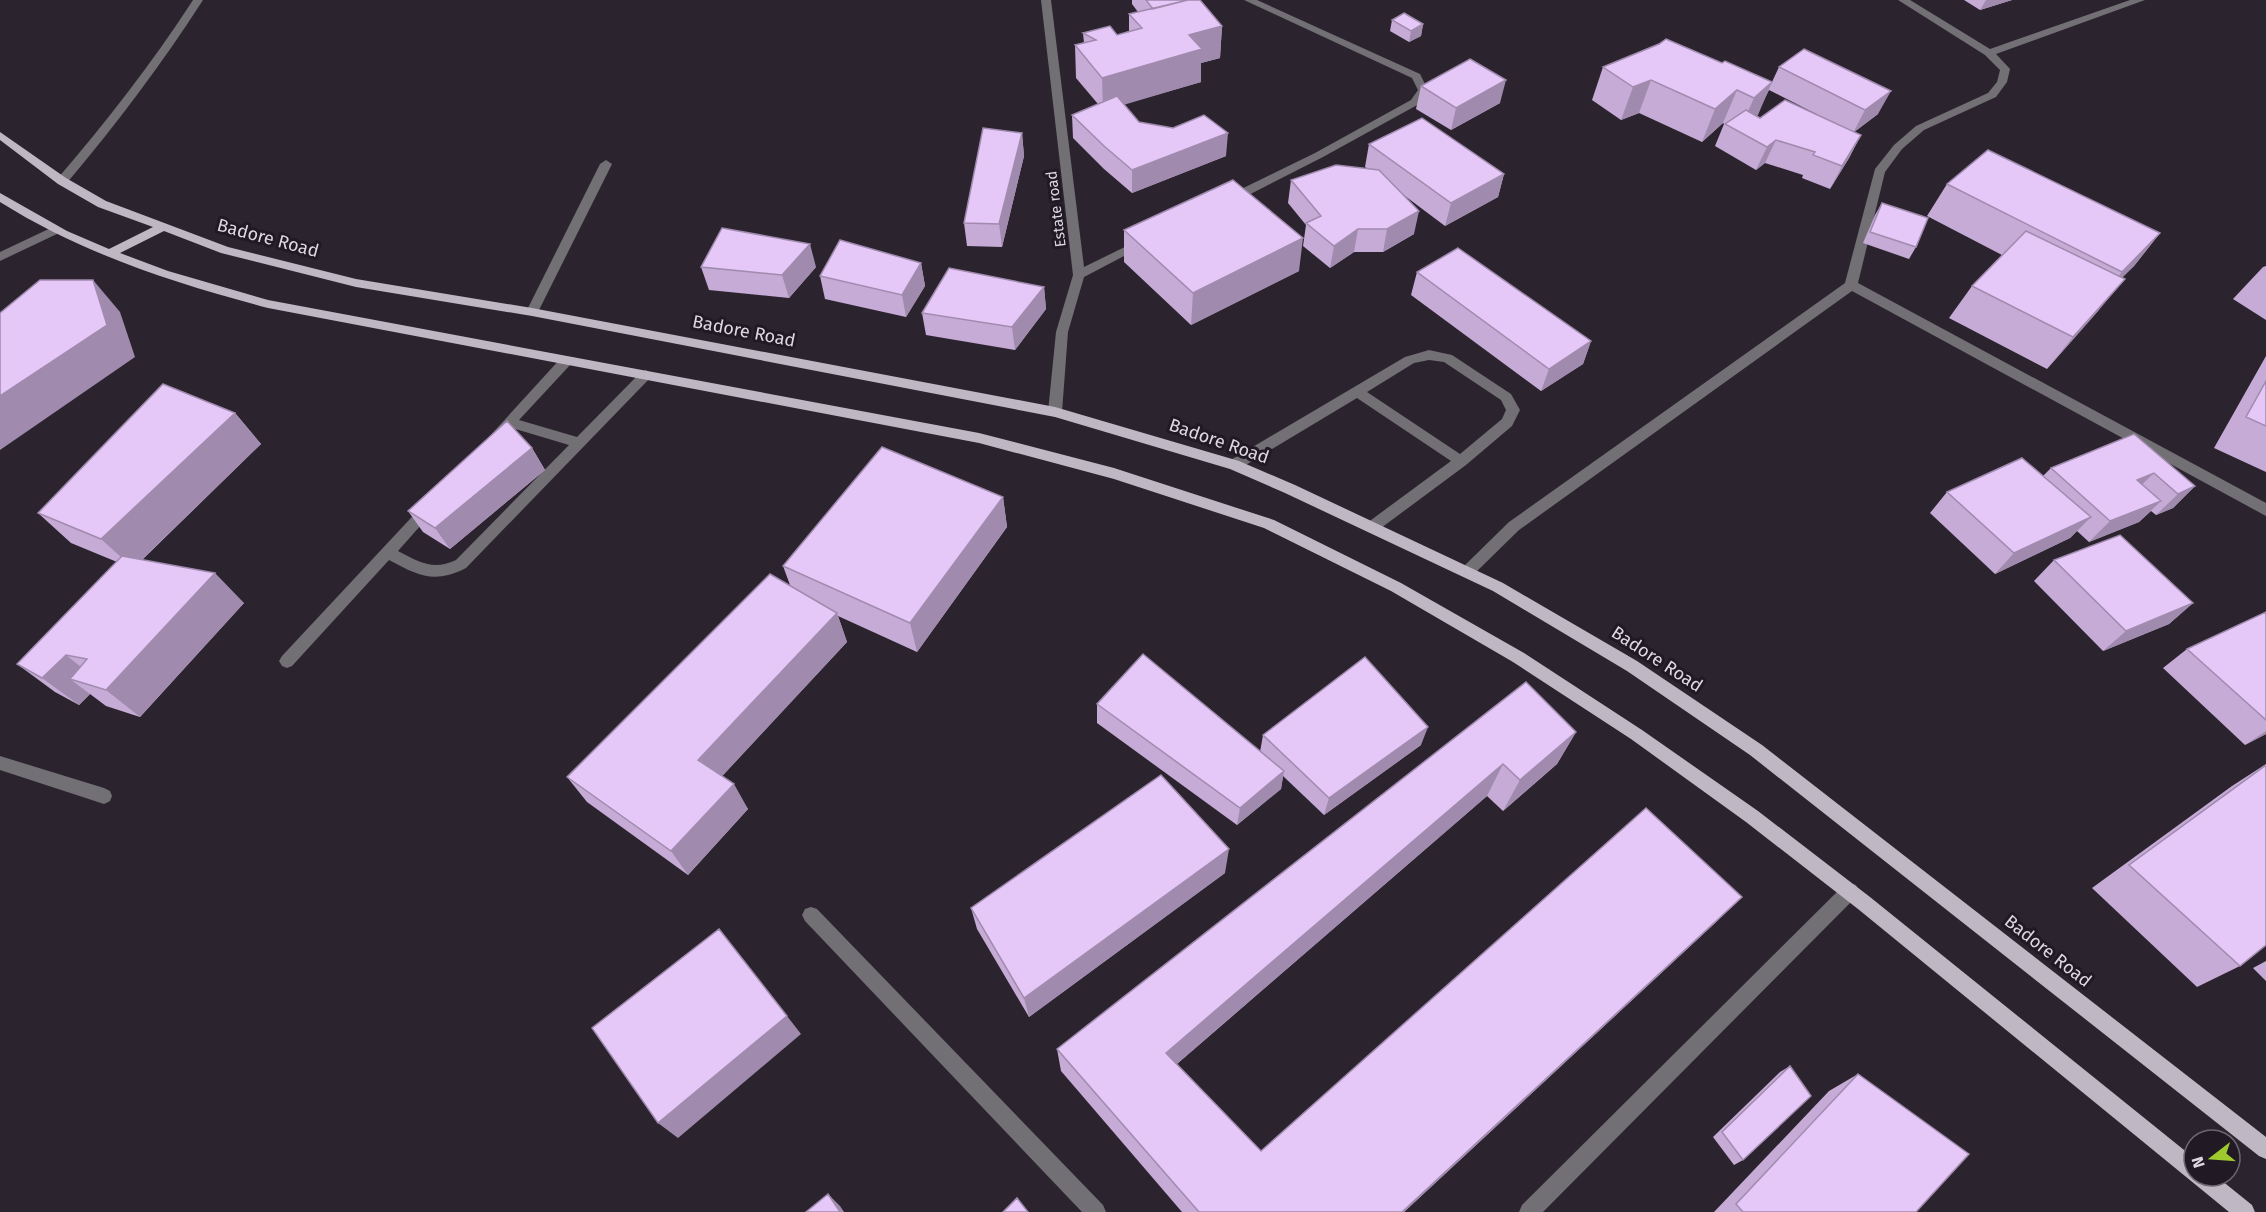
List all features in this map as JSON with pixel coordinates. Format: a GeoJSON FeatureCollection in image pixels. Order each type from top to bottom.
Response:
{"type":"FeatureCollection","features":[{"type":"Feature","properties":{"kind":"main road","name":"Badore Road"},"geometry":{"type":"LineString","coordinates":[[0,135],[62,181],[102,204],[161,228],[225,250],[356,283],[532,312],[1055,412],[1234,465],[1498,587],[1632,666],[1756,750],[2266,1149]]}},
{"type":"Feature","properties":{"kind":"main road"},"geometry":{"type":"LineString","coordinates":[[0,197],[55,230],[109,254],[172,278],[268,304],[979,438],[1048,454],[1266,523],[1469,627],[1594,703],[1712,787],[1850,891],[2182,1161]]}},
{"type":"Feature","properties":{"kind":"main road"},"geometry":{"type":"LineString","coordinates":[[109,254],[161,228]]}},
{"type":"Feature","properties":{"kind":"main road"},"geometry":{"type":"LineString","coordinates":[[2215,1188],[2245,1212]]}},
{"type":"Feature","properties":{"kind":"street"},"geometry":{"type":"LineString","coordinates":[[62,181],[112,122],[198,0]]}},
{"type":"Feature","properties":{"kind":"street","name":"Estate road"},"geometry":{"type":"LineString","coordinates":[[1046,0],[1079,275],[1062,332],[1055,412]]}},
{"type":"Feature","properties":{"kind":"street"},"geometry":{"type":"LineString","coordinates":[[1215,207],[1319,155],[1415,102],[1423,90],[1416,76],[1248,0]]}},
{"type":"Feature","properties":{"kind":"street"},"geometry":{"type":"LineString","coordinates":[[1467,572],[1514,525],[1851,285],[1879,172],[1898,147],[1920,128],[1992,94],[2002,82],[2005,69],[1989,52],[1904,0]]}},
{"type":"Feature","properties":{"kind":"street"},"geometry":{"type":"LineString","coordinates":[[1989,52],[2140,0]]}},
{"type":"Feature","properties":{"kind":"street"},"geometry":{"type":"LineString","coordinates":[[532,312],[606,164]]}},
{"type":"Feature","properties":{"kind":"street"},"geometry":{"type":"LineString","coordinates":[[0,257],[55,230]]}},
{"type":"Feature","properties":{"kind":"street"},"geometry":{"type":"LineString","coordinates":[[1079,275],[1152,238]]}},
{"type":"Feature","properties":{"kind":"street"},"geometry":{"type":"LineString","coordinates":[[1851,285],[2266,510]]}},
{"type":"Feature","properties":{"kind":"street"},"geometry":{"type":"LineString","coordinates":[[1234,465],[1410,360],[1429,355],[1447,358],[1506,397],[1513,410],[1506,422],[1461,461],[1372,527]]}},
{"type":"Feature","properties":{"kind":"street"},"geometry":{"type":"LineString","coordinates":[[485,448],[566,361]]}},
{"type":"Feature","properties":{"kind":"street"},"geometry":{"type":"LineString","coordinates":[[388,553],[433,574],[448,572],[461,564],[646,375]]}},
{"type":"Feature","properties":{"kind":"street"},"geometry":{"type":"LineString","coordinates":[[1358,392],[1461,461]]}},
{"type":"Feature","properties":{"kind":"street"},"geometry":{"type":"LineString","coordinates":[[509,422],[580,442]]}},
{"type":"Feature","properties":{"kind":"street"},"geometry":{"type":"LineString","coordinates":[[287,662],[436,500]]}},
{"type":"Feature","properties":{"kind":"street"},"geometry":{"type":"LineString","coordinates":[[0,763],[104,796]]}},
{"type":"Feature","properties":{"kind":"street"},"geometry":{"type":"LineString","coordinates":[[1529,1212],[1850,891]]}},
{"type":"Feature","properties":{"kind":"street"},"geometry":{"type":"LineString","coordinates":[[811,915],[1096,1212]]}},
{"type":"Feature","properties":{"kind":"building"},"geometry":{"type":"Polygon","coordinates":[[[1146,0],[1188,0],[1153,9],[1146,0]]]}},
{"type":"Feature","properties":{"kind":"building"},"geometry":{"type":"Polygon","coordinates":[[[1188,0],[1200,0],[1222,26],[1189,35],[1202,49],[1102,78],[1075,45],[1096,40],[1083,33],[1110,26],[1117,35],[1142,28],[1129,14],[1188,0]]]}},
{"type":"Feature","properties":{"kind":"building"},"geometry":{"type":"Polygon","coordinates":[[[1404,13],[1423,24],[1411,31],[1392,20],[1404,13]]]}},
{"type":"Feature","properties":{"kind":"building"},"geometry":{"type":"Polygon","coordinates":[[[1666,39],[1772,82],[1754,98],[1737,90],[1715,109],[1651,80],[1633,87],[1603,67],[1666,39]]]}},
{"type":"Feature","properties":{"kind":"building"},"geometry":{"type":"Polygon","coordinates":[[[1804,49],[1891,91],[1865,110],[1779,67],[1804,49]]]}},
{"type":"Feature","properties":{"kind":"building"},"geometry":{"type":"Polygon","coordinates":[[[1470,59],[1506,80],[1456,108],[1421,86],[1470,59]]]}},
{"type":"Feature","properties":{"kind":"building"},"geometry":{"type":"Polygon","coordinates":[[[1117,96],[1139,122],[1173,128],[1204,115],[1228,133],[1132,170],[1072,115],[1117,96]]]}},
{"type":"Feature","properties":{"kind":"building"},"geometry":{"type":"Polygon","coordinates":[[[1785,100],[1861,135],[1842,166],[1813,155],[1815,152],[1776,140],[1767,147],[1725,124],[1746,110],[1760,118],[1785,100]]]}},
{"type":"Feature","properties":{"kind":"building"},"geometry":{"type":"Polygon","coordinates":[[[1422,118],[1504,174],[1451,203],[1369,144],[1422,118]]]}},
{"type":"Feature","properties":{"kind":"building"},"geometry":{"type":"Polygon","coordinates":[[[983,128],[1022,133],[999,224],[964,223],[983,128]]]}},
{"type":"Feature","properties":{"kind":"building"},"geometry":{"type":"Polygon","coordinates":[[[1988,150],[2160,233],[2122,272],[1947,184],[1988,150]]]}},
{"type":"Feature","properties":{"kind":"building"},"geometry":{"type":"Polygon","coordinates":[[[1336,165],[1379,170],[1419,211],[1387,229],[1358,229],[1334,246],[1306,223],[1321,216],[1291,180],[1336,165]]]}},
{"type":"Feature","properties":{"kind":"building"},"geometry":{"type":"Polygon","coordinates":[[[1233,180],[1303,238],[1193,293],[1124,230],[1233,180]]]}},
{"type":"Feature","properties":{"kind":"building"},"geometry":{"type":"Polygon","coordinates":[[[1882,203],[1928,218],[1916,247],[1870,232],[1882,203]]]}},
{"type":"Feature","properties":{"kind":"building"},"geometry":{"type":"Polygon","coordinates":[[[722,228],[810,244],[782,275],[701,267],[722,228]]]}},
{"type":"Feature","properties":{"kind":"building"},"geometry":{"type":"Polygon","coordinates":[[[2026,231],[2125,279],[2073,337],[1972,286],[2026,231]]]}},
{"type":"Feature","properties":{"kind":"building"},"geometry":{"type":"Polygon","coordinates":[[[840,240],[921,263],[902,295],[820,276],[840,240]]]}},
{"type":"Feature","properties":{"kind":"building"},"geometry":{"type":"Polygon","coordinates":[[[1458,248],[1591,341],[1549,369],[1417,272],[1458,248]]]}},
{"type":"Feature","properties":{"kind":"building"},"geometry":{"type":"Polygon","coordinates":[[[949,268],[1044,287],[1012,327],[922,313],[949,268]]]}},
{"type":"Feature","properties":{"kind":"building"},"geometry":{"type":"Polygon","coordinates":[[[40,280],[93,280],[107,325],[0,396],[0,313],[40,280]]]}},
{"type":"Feature","properties":{"kind":"building"},"geometry":{"type":"Polygon","coordinates":[[[2266,381],[2266,426],[2246,417],[2266,381]]]}},
{"type":"Feature","properties":{"kind":"building"},"geometry":{"type":"Polygon","coordinates":[[[163,384],[235,413],[101,539],[38,513],[163,384]]]}},
{"type":"Feature","properties":{"kind":"building"},"geometry":{"type":"Polygon","coordinates":[[[507,421],[532,448],[435,528],[408,511],[507,421]]]}},
{"type":"Feature","properties":{"kind":"building"},"geometry":{"type":"Polygon","coordinates":[[[2134,434],[2195,486],[2178,494],[2154,473],[2137,480],[2161,501],[2110,521],[2051,468],[2134,434]]]}},
{"type":"Feature","properties":{"kind":"building"},"geometry":{"type":"Polygon","coordinates":[[[882,447],[1003,497],[910,623],[783,566],[882,447]]]}},
{"type":"Feature","properties":{"kind":"building"},"geometry":{"type":"Polygon","coordinates":[[[2022,458],[2091,517],[2014,553],[1947,492],[2022,458]]]}},
{"type":"Feature","properties":{"kind":"building"},"geometry":{"type":"Polygon","coordinates":[[[2120,535],[2193,603],[2126,631],[2054,560],[2120,535]]]}},
{"type":"Feature","properties":{"kind":"building"},"geometry":{"type":"Polygon","coordinates":[[[122,556],[215,573],[106,690],[70,679],[87,659],[66,655],[42,678],[17,664],[122,556]]]}},
{"type":"Feature","properties":{"kind":"building"},"geometry":{"type":"Polygon","coordinates":[[[770,574],[837,613],[698,760],[734,784],[671,851],[567,777],[770,574]]]}},
{"type":"Feature","properties":{"kind":"building"},"geometry":{"type":"Polygon","coordinates":[[[2266,612],[2266,720],[2187,649],[2266,612]]]}},
{"type":"Feature","properties":{"kind":"building"},"geometry":{"type":"Polygon","coordinates":[[[1143,654],[1284,771],[1240,808],[1097,704],[1143,654]]]}},
{"type":"Feature","properties":{"kind":"building"},"geometry":{"type":"Polygon","coordinates":[[[1365,657],[1428,727],[1329,798],[1263,735],[1365,657]]]}},
{"type":"Feature","properties":{"kind":"building"},"geometry":{"type":"Polygon","coordinates":[[[1526,682],[1576,732],[1520,780],[1503,764],[1166,1053],[1261,1151],[1646,808],[1742,897],[1402,1212],[1199,1212],[1057,1049],[1526,682]]]}},
{"type":"Feature","properties":{"kind":"building"},"geometry":{"type":"Polygon","coordinates":[[[2266,765],[2266,945],[2240,966],[2129,865],[2266,765]]]}},
{"type":"Feature","properties":{"kind":"building"},"geometry":{"type":"Polygon","coordinates":[[[1161,775],[1229,849],[1024,998],[971,908],[1161,775]]]}},
{"type":"Feature","properties":{"kind":"building"},"geometry":{"type":"Polygon","coordinates":[[[719,929],[787,1016],[658,1123],[592,1028],[719,929]]]}},
{"type":"Feature","properties":{"kind":"building"},"geometry":{"type":"Polygon","coordinates":[[[1790,1066],[1811,1096],[1743,1160],[1722,1132],[1790,1066]]]}},
{"type":"Feature","properties":{"kind":"building"},"geometry":{"type":"Polygon","coordinates":[[[1858,1074],[1969,1154],[1916,1212],[1743,1212],[1736,1204],[1858,1074]]]}},
{"type":"Feature","properties":{"kind":"building"},"geometry":{"type":"Polygon","coordinates":[[[828,1194],[840,1212],[806,1212],[828,1194]]]}},
{"type":"Feature","properties":{"kind":"building"},"geometry":{"type":"Polygon","coordinates":[[[1017,1198],[1028,1212],[1003,1212],[1017,1198]]]}}]}
